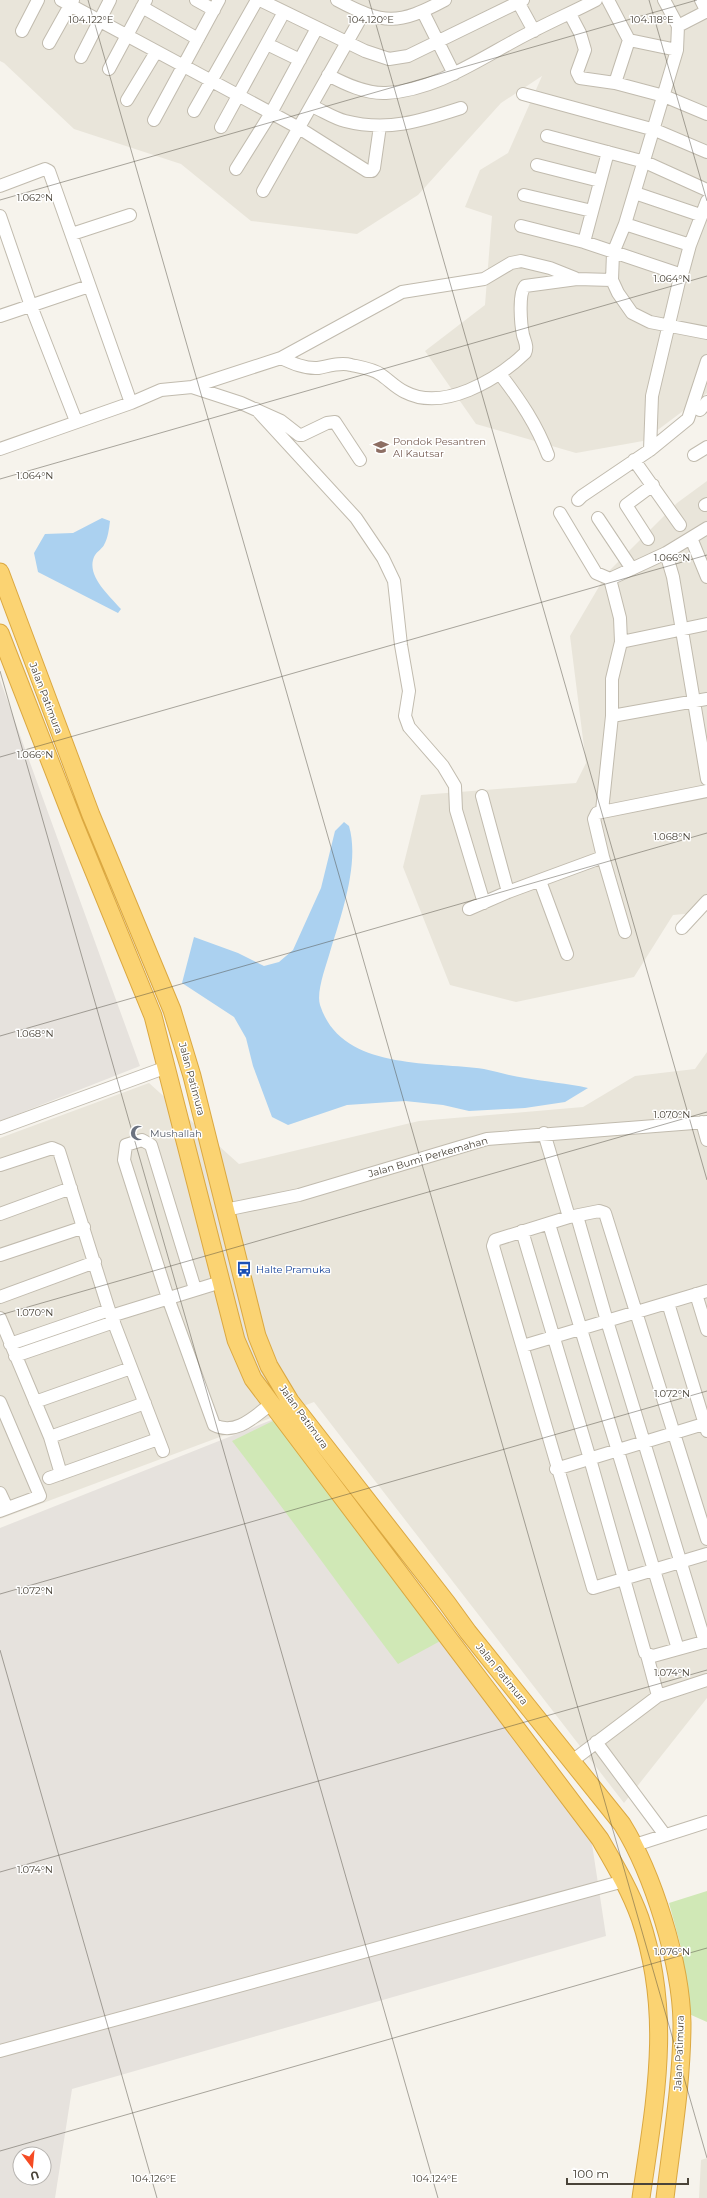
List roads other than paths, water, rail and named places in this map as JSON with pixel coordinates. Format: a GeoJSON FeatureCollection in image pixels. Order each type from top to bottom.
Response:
{"type":"FeatureCollection","features":[{"type":"Feature","properties":{"kind":"highway","name":"Jalan Patimura"},"geometry":{"type":"LineString","coordinates":[[0,572],[91,816],[172,1010],[192,1076],[256,1336],[269,1366],[290,1401],[468,1632],[622,1824],[635,1845],[650,1882],[674,1957],[682,2022],[678,2089],[665,2198]]}},
{"type":"Feature","properties":{"kind":"highway","name":"Jalan Patimura"},"geometry":{"type":"LineString","coordinates":[[0,633],[74,823],[153,1016],[236,1340],[252,1379],[363,1523],[575,1804],[600,1839],[624,1881],[640,1918],[652,1963],[659,2001],[660,2039],[657,2087],[641,2198]]}},
{"type":"Feature","properties":{"kind":"highway"},"geometry":{"type":"LineString","coordinates":[[363,1523],[377,1512]]}},
{"type":"Feature","properties":{"kind":"street"},"geometry":{"type":"LineString","coordinates":[[22,31],[38,0]]}},
{"type":"Feature","properties":{"kind":"street"},"geometry":{"type":"LineString","coordinates":[[81,57],[110,0]]}},
{"type":"Feature","properties":{"kind":"street"},"geometry":{"type":"LineString","coordinates":[[154,120],[216,5],[196,0]]}},
{"type":"Feature","properties":{"kind":"street"},"geometry":{"type":"LineString","coordinates":[[194,111],[210,80],[258,0],[365,51],[389,58],[408,56],[520,1],[534,30]]}},
{"type":"Feature","properties":{"kind":"street"},"geometry":{"type":"LineString","coordinates":[[337,0],[363,14],[384,19],[401,19],[423,12],[445,0]]}},
{"type":"Feature","properties":{"kind":"street"},"geometry":{"type":"LineString","coordinates":[[328,75],[352,87],[384,93],[413,89],[454,74],[534,30],[570,14],[596,0]]}},
{"type":"Feature","properties":{"kind":"street"},"geometry":{"type":"LineString","coordinates":[[608,0],[630,40],[615,84]]}},
{"type":"Feature","properties":{"kind":"street"},"geometry":{"type":"LineString","coordinates":[[664,0],[678,26],[677,50],[645,162],[625,224],[613,254],[612,280],[618,293],[632,313],[650,322],[707,333]]}},
{"type":"Feature","properties":{"kind":"street"},"geometry":{"type":"LineString","coordinates":[[678,26],[707,11],[701,0]]}},
{"type":"Feature","properties":{"kind":"street"},"geometry":{"type":"LineString","coordinates":[[49,43],[68,2],[156,52],[299,128],[370,171],[374,168],[380,126]]}},
{"type":"Feature","properties":{"kind":"street"},"geometry":{"type":"LineString","coordinates":[[109,69],[144,4],[198,38]]}},
{"type":"Feature","properties":{"kind":"street"},"geometry":{"type":"LineString","coordinates":[[221,127],[284,12]]}},
{"type":"Feature","properties":{"kind":"street"},"geometry":{"type":"LineString","coordinates":[[423,12],[454,74]]}},
{"type":"Feature","properties":{"kind":"street"},"geometry":{"type":"LineString","coordinates":[[263,191],[363,14]]}},
{"type":"Feature","properties":{"kind":"street"},"geometry":{"type":"LineString","coordinates":[[570,14],[580,33],[585,50],[578,70],[578,77],[583,80],[615,84],[664,96],[707,114]]}},
{"type":"Feature","properties":{"kind":"street"},"geometry":{"type":"LineString","coordinates":[[236,169],[271,113],[317,28]]}},
{"type":"Feature","properties":{"kind":"street"},"geometry":{"type":"LineString","coordinates":[[630,40],[677,50]]}},
{"type":"Feature","properties":{"kind":"street"},"geometry":{"type":"LineString","coordinates":[[267,44],[300,60]]}},
{"type":"Feature","properties":{"kind":"street"},"geometry":{"type":"LineString","coordinates":[[127,100],[156,52]]}},
{"type":"Feature","properties":{"kind":"street"},"geometry":{"type":"LineString","coordinates":[[523,94],[654,130],[707,152]]}},
{"type":"Feature","properties":{"kind":"street"},"geometry":{"type":"LineString","coordinates":[[311,106],[344,121],[380,126],[414,123],[461,108]]}},
{"type":"Feature","properties":{"kind":"street"},"geometry":{"type":"LineString","coordinates":[[547,136],[645,162],[707,190]]}},
{"type":"Feature","properties":{"kind":"street"},"geometry":{"type":"LineString","coordinates":[[584,242],[608,152]]}},
{"type":"Feature","properties":{"kind":"street"},"geometry":{"type":"LineString","coordinates":[[537,165],[600,181]]}},
{"type":"Feature","properties":{"kind":"street"},"geometry":{"type":"LineString","coordinates":[[0,186],[47,169],[72,234],[131,403]]}},
{"type":"Feature","properties":{"kind":"street"},"geometry":{"type":"LineString","coordinates":[[635,193],[700,215]]}},
{"type":"Feature","properties":{"kind":"street"},"geometry":{"type":"LineString","coordinates":[[524,195],[592,211]]}},
{"type":"Feature","properties":{"kind":"street"},"geometry":{"type":"LineString","coordinates":[[650,450],[652,396],[668,325],[681,273],[700,215],[707,201]]}},
{"type":"Feature","properties":{"kind":"street"},"geometry":{"type":"LineString","coordinates":[[72,234],[130,215]]}},
{"type":"Feature","properties":{"kind":"street"},"geometry":{"type":"LineString","coordinates":[[0,216],[31,306],[76,421]]}},
{"type":"Feature","properties":{"kind":"street"},"geometry":{"type":"LineString","coordinates":[[625,224],[690,245]]}},
{"type":"Feature","properties":{"kind":"street"},"geometry":{"type":"LineString","coordinates":[[521,226],[584,242],[613,254],[681,273]]}},
{"type":"Feature","properties":{"kind":"street"},"geometry":{"type":"LineString","coordinates":[[0,449],[76,421],[131,403],[161,390],[192,387],[281,358],[402,292],[484,279],[511,263],[530,261],[577,279]]}},
{"type":"Feature","properties":{"kind":"street"},"geometry":{"type":"LineString","coordinates":[[281,358],[294,364],[317,368],[349,364],[379,373],[405,393],[434,399],[457,395],[500,374],[522,357],[526,350],[521,311],[524,287],[540,283],[577,279],[612,280]]}},
{"type":"Feature","properties":{"kind":"street"},"geometry":{"type":"LineString","coordinates":[[0,316],[89,286]]}},
{"type":"Feature","properties":{"kind":"street"},"geometry":{"type":"LineString","coordinates":[[578,500],[650,450],[702,409],[707,361]]}},
{"type":"Feature","properties":{"kind":"street"},"geometry":{"type":"LineString","coordinates":[[500,374],[519,399],[540,433],[548,455]]}},
{"type":"Feature","properties":{"kind":"street"},"geometry":{"type":"LineString","coordinates":[[192,387],[256,409],[281,421],[301,435],[327,423],[335,422],[360,460]]}},
{"type":"Feature","properties":{"kind":"street"},"geometry":{"type":"LineString","coordinates":[[256,409],[356,518],[383,558],[394,581],[400,639],[410,691],[405,716],[409,727],[443,766],[455,786],[456,810],[484,903]]}},
{"type":"Feature","properties":{"kind":"street"},"geometry":{"type":"LineString","coordinates":[[694,455],[707,446]]}},
{"type":"Feature","properties":{"kind":"street"},"geometry":{"type":"LineString","coordinates":[[634,460],[680,525]]}},
{"type":"Feature","properties":{"kind":"street"},"geometry":{"type":"LineString","coordinates":[[648,539],[626,504],[653,486]]}},
{"type":"Feature","properties":{"kind":"street"},"geometry":{"type":"LineString","coordinates":[[560,513],[596,573],[610,579],[666,553],[707,528]]}},
{"type":"Feature","properties":{"kind":"street"},"geometry":{"type":"LineString","coordinates":[[598,518],[632,569]]}},
{"type":"Feature","properties":{"kind":"street"},"geometry":{"type":"LineString","coordinates":[[691,538],[707,577]]}},
{"type":"Feature","properties":{"kind":"street"},"geometry":{"type":"LineString","coordinates":[[666,553],[673,578],[682,628],[701,700],[707,779]]}},
{"type":"Feature","properties":{"kind":"street"},"geometry":{"type":"LineString","coordinates":[[602,811],[612,716],[612,679],[621,642],[620,618],[610,579]]}},
{"type":"Feature","properties":{"kind":"street"},"geometry":{"type":"LineString","coordinates":[[621,642],[682,628],[707,624]]}},
{"type":"Feature","properties":{"kind":"street"},"geometry":{"type":"LineString","coordinates":[[612,716],[701,700]]}},
{"type":"Feature","properties":{"kind":"street"},"geometry":{"type":"LineString","coordinates":[[625,932],[603,857],[594,819],[595,815],[602,811],[707,791]]}},
{"type":"Feature","properties":{"kind":"street"},"geometry":{"type":"LineString","coordinates":[[482,796],[508,892]]}},
{"type":"Feature","properties":{"kind":"street"},"geometry":{"type":"LineString","coordinates":[[469,910],[508,892],[603,857]]}},
{"type":"Feature","properties":{"kind":"street"},"geometry":{"type":"LineString","coordinates":[[540,880],[567,954]]}},
{"type":"Feature","properties":{"kind":"street"},"geometry":{"type":"LineString","coordinates":[[682,928],[707,901]]}},
{"type":"Feature","properties":{"kind":"street"},"geometry":{"type":"LineString","coordinates":[[0,1128],[167,1067]]}},
{"type":"Feature","properties":{"kind":"street"},"geometry":{"type":"LineString","coordinates":[[705,1122],[707,1140]]}},
{"type":"Feature","properties":{"kind":"street","name":"Jalan Bumi Perkemahan"},"geometry":{"type":"LineString","coordinates":[[224,1210],[299,1195],[487,1139],[544,1133],[596,1131],[705,1122]]}},
{"type":"Feature","properties":{"kind":"street"},"geometry":{"type":"LineString","coordinates":[[544,1133],[607,1321],[706,1642],[653,1656],[647,1655]]}},
{"type":"Feature","properties":{"kind":"street"},"geometry":{"type":"LineString","coordinates":[[195,1289],[151,1145],[142,1140],[126,1145],[124,1160],[168,1298],[214,1424],[223,1429],[232,1428],[248,1421],[271,1404]]}},
{"type":"Feature","properties":{"kind":"street"},"geometry":{"type":"LineString","coordinates":[[0,1165],[55,1148],[60,1154],[111,1316],[163,1451]]}},
{"type":"Feature","properties":{"kind":"street"},"geometry":{"type":"LineString","coordinates":[[0,1214],[71,1188]]}},
{"type":"Feature","properties":{"kind":"street"},"geometry":{"type":"LineString","coordinates":[[707,1539],[638,1312],[605,1213],[600,1211],[573,1217],[499,1238],[492,1244],[523,1346],[556,1469],[592,1588],[707,1554]]}},
{"type":"Feature","properties":{"kind":"street"},"geometry":{"type":"LineString","coordinates":[[550,1224],[678,1649]]}},
{"type":"Feature","properties":{"kind":"street"},"geometry":{"type":"LineString","coordinates":[[0,1255],[84,1227]]}},
{"type":"Feature","properties":{"kind":"street"},"geometry":{"type":"LineString","coordinates":[[522,1231],[552,1338],[590,1458],[622,1580],[643,1649],[647,1655],[658,1696]]}},
{"type":"Feature","properties":{"kind":"street"},"geometry":{"type":"LineString","coordinates":[[0,1297],[95,1262]]}},
{"type":"Feature","properties":{"kind":"street"},"geometry":{"type":"LineString","coordinates":[[10,1344],[111,1316],[221,1282]]}},
{"type":"Feature","properties":{"kind":"street"},"geometry":{"type":"LineString","coordinates":[[523,1346],[702,1293],[707,1330]]}},
{"type":"Feature","properties":{"kind":"street"},"geometry":{"type":"LineString","coordinates":[[556,1469],[675,1433],[706,1426],[668,1303]]}},
{"type":"Feature","properties":{"kind":"street"},"geometry":{"type":"LineString","coordinates":[[15,1356],[111,1316]]}},
{"type":"Feature","properties":{"kind":"street"},"geometry":{"type":"LineString","coordinates":[[0,1318],[50,1437],[61,1474]]}},
{"type":"Feature","properties":{"kind":"street"},"geometry":{"type":"LineString","coordinates":[[35,1402],[131,1368]]}},
{"type":"Feature","properties":{"kind":"street"},"geometry":{"type":"LineString","coordinates":[[0,1402],[4,1422],[40,1496],[3,1510],[0,1493]]}},
{"type":"Feature","properties":{"kind":"street"},"geometry":{"type":"LineString","coordinates":[[50,1437],[144,1403]]}},
{"type":"Feature","properties":{"kind":"street"},"geometry":{"type":"LineString","coordinates":[[49,1478],[158,1439]]}},
{"type":"Feature","properties":{"kind":"street"},"geometry":{"type":"LineString","coordinates":[[572,1761],[658,1696],[707,1680]]}},
{"type":"Feature","properties":{"kind":"street"},"geometry":{"type":"LineString","coordinates":[[596,1742],[665,1835]]}},
{"type":"Feature","properties":{"kind":"street"},"geometry":{"type":"LineString","coordinates":[[635,1845],[707,1822]]}},
{"type":"Feature","properties":{"kind":"street"},"geometry":{"type":"LineString","coordinates":[[0,2051],[624,1881]]}},
{"type":"Feature","properties":{"kind":"water"},"geometry":{"type":"Polygon","coordinates":[[[102,518],[110,521],[109,530],[104,545],[94,557],[92,564],[93,571],[100,585],[121,609],[118,613],[38,572],[34,553],[45,534],[73,533],[102,518]]]}},
{"type":"Feature","properties":{"kind":"water"},"geometry":{"type":"Polygon","coordinates":[[[344,822],[349,826],[352,841],[351,873],[344,906],[324,971],[319,993],[320,1005],[331,1026],[347,1042],[367,1052],[390,1059],[414,1063],[484,1069],[520,1077],[588,1088],[565,1102],[525,1108],[469,1111],[443,1105],[405,1101],[347,1105],[288,1125],[272,1117],[253,1066],[246,1038],[234,1017],[182,983],[194,937],[238,953],[264,966],[279,962],[293,950],[321,888],[335,831],[344,822]]]}},
{"type":"Feature","properties":{"kind":"place","name":"Pondok Pesantren Al Kautsar"},"geometry":{"type":"Point","coordinates":[381,447]}},
{"type":"Feature","properties":{"kind":"place","name":"Mushallah"},"geometry":{"type":"Point","coordinates":[138,1133]}},
{"type":"Feature","properties":{"kind":"place","name":"Halte Pramuka"},"geometry":{"type":"Point","coordinates":[244,1269]}}]}
